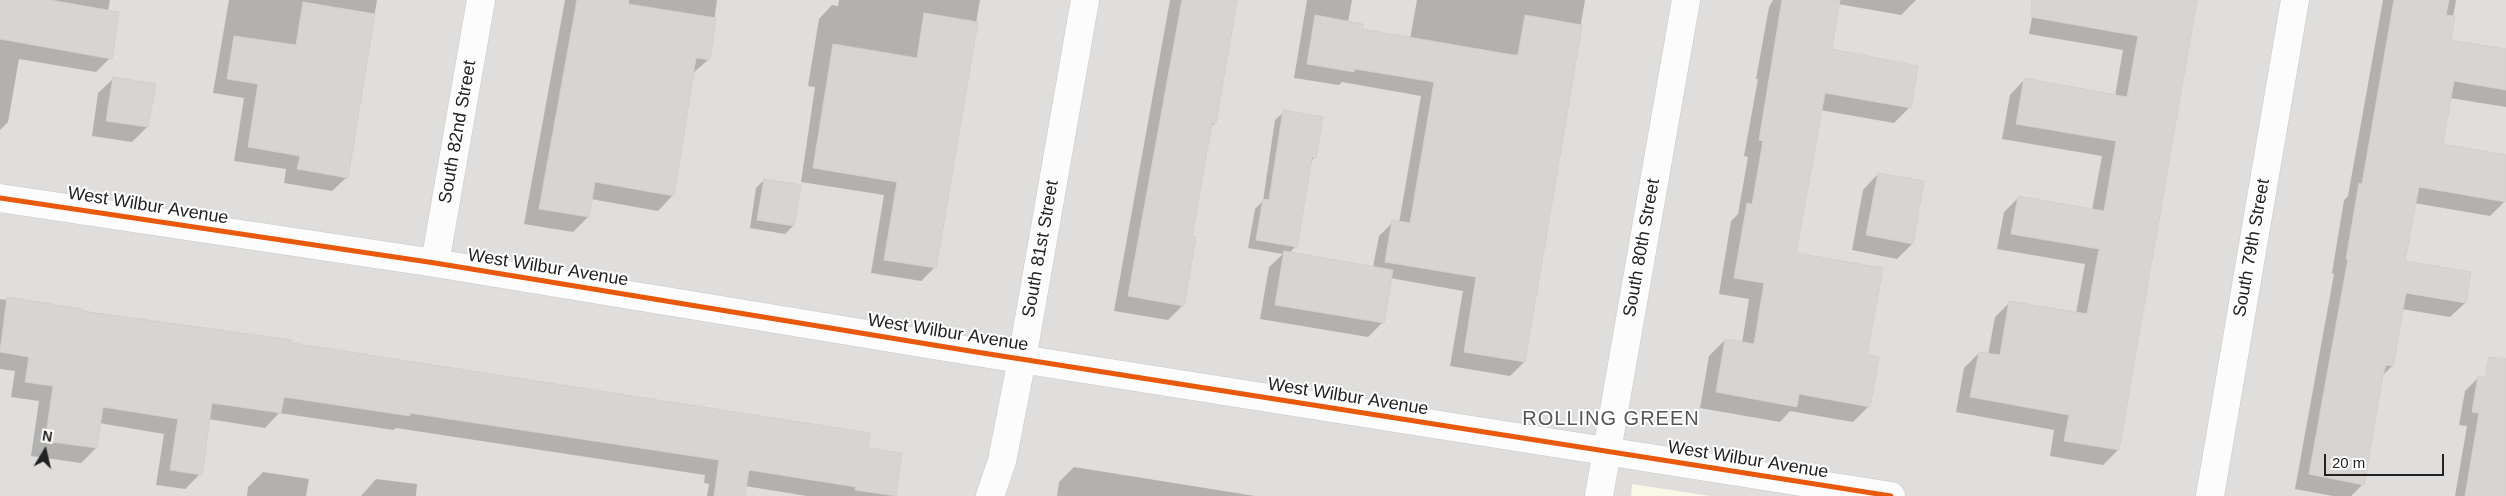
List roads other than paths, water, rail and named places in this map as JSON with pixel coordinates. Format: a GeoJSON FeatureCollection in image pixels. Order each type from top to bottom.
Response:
{"type":"FeatureCollection","features":[{"type":"Feature","properties":{"kind":"street","name":"South 82nd Street"},"geometry":{"type":"LineString","coordinates":[[435,263],[481,0]]}},
{"type":"Feature","properties":{"kind":"street","name":"South 81st Street"},"geometry":{"type":"LineString","coordinates":[[990,496],[1002,461],[1022,359],[1085,0]]}},
{"type":"Feature","properties":{"kind":"street","name":"South 80th Street"},"geometry":{"type":"LineString","coordinates":[[1599,496],[1686,0]]}},
{"type":"Feature","properties":{"kind":"street","name":"South 79th Street"},"geometry":{"type":"LineString","coordinates":[[2210,496],[2295,0]]}},
{"type":"Feature","properties":{"kind":"street","name":"West Wilbur Avenue"},"geometry":{"type":"LineString","coordinates":[[0,198],[435,263],[1022,359],[1891,496]]}},
{"type":"Feature","properties":{"kind":"district","name":"ROLLING GREEN"},"geometry":{"type":"Point","coordinates":[1611,419]}}]}
